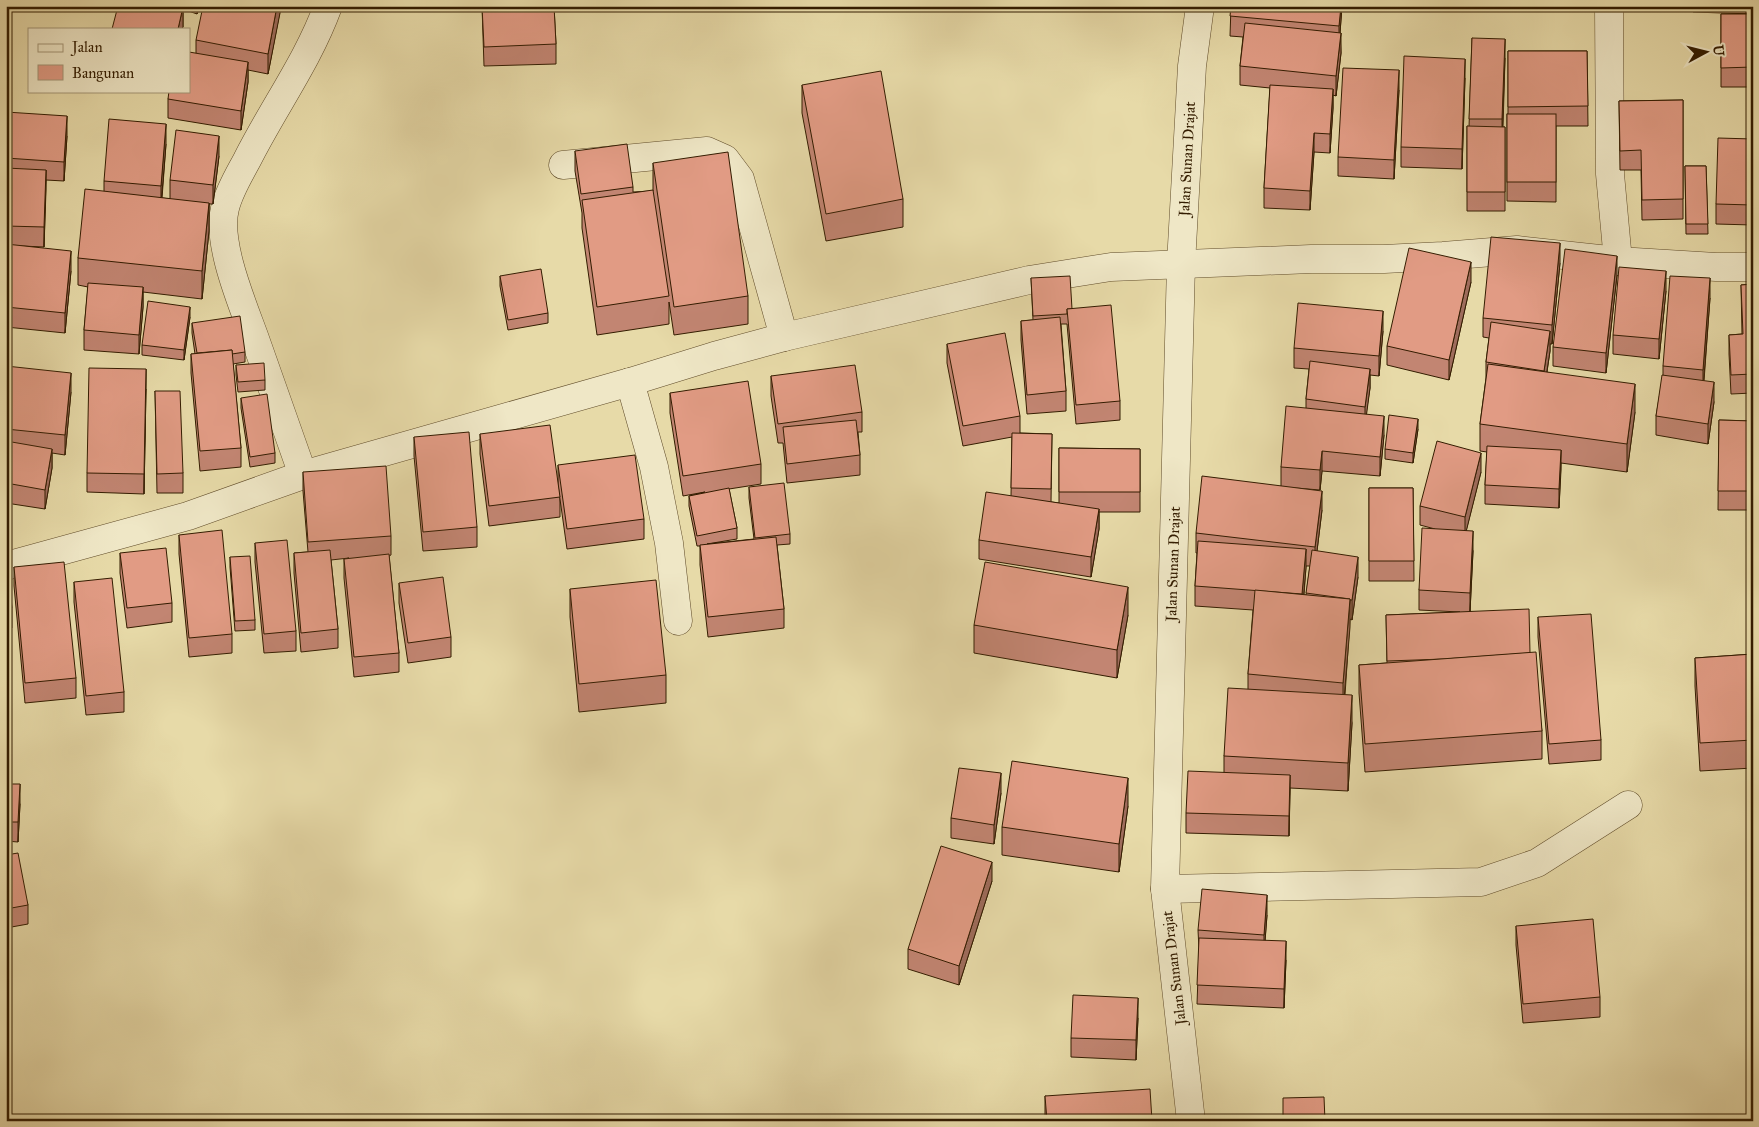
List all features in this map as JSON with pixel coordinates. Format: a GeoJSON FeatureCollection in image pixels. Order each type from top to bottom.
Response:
{"type":"FeatureCollection","features":[{"type":"Feature","properties":{"kind":"street"},"geometry":{"type":"LineString","coordinates":[[303,475],[234,278],[224,236],[225,208],[261,132],[304,62],[328,6]]}},
{"type":"Feature","properties":{"kind":"street","name":"Jalan Sunan Drajat"},"geometry":{"type":"LineString","coordinates":[[1191,1121],[1164,889],[1181,264],[1192,66],[1200,6]]}},
{"type":"Feature","properties":{"kind":"street"},"geometry":{"type":"LineString","coordinates":[[1609,6],[1610,174],[1618,261]]}},
{"type":"Feature","properties":{"kind":"street"},"geometry":{"type":"LineString","coordinates":[[564,165],[707,151],[725,159],[740,179],[784,337]]}},
{"type":"Feature","properties":{"kind":"street"},"geometry":{"type":"LineString","coordinates":[[6,566],[188,516],[303,475],[630,382],[714,356],[784,337],[1029,280],[1111,267],[1311,259],[1384,259],[1517,250],[1618,261],[1753,267]]}},
{"type":"Feature","properties":{"kind":"street"},"geometry":{"type":"LineString","coordinates":[[630,382],[656,476],[669,543],[678,621]]}},
{"type":"Feature","properties":{"kind":"street"},"geometry":{"type":"LineString","coordinates":[[1164,889],[1481,882],[1537,863],[1628,805]]}},
{"type":"Feature","properties":{"kind":"building"},"geometry":{"type":"Polygon","coordinates":[[[118,6],[183,7],[178,28],[112,28],[118,6]]]}},
{"type":"Feature","properties":{"kind":"building"},"geometry":{"type":"Polygon","coordinates":[[[203,6],[277,6],[268,54],[196,40],[203,6]]]}},
{"type":"Feature","properties":{"kind":"building"},"geometry":{"type":"Polygon","coordinates":[[[482,6],[554,6],[556,44],[484,47],[482,6]]]}},
{"type":"Feature","properties":{"kind":"building"},"geometry":{"type":"Polygon","coordinates":[[[1231,6],[1341,6],[1339,26],[1230,16],[1231,6]]]}},
{"type":"Feature","properties":{"kind":"building"},"geometry":{"type":"Polygon","coordinates":[[[1721,14],[1753,14],[1753,67],[1721,68],[1721,14]]]}},
{"type":"Feature","properties":{"kind":"building"},"geometry":{"type":"Polygon","coordinates":[[[1245,23],[1341,33],[1336,76],[1240,66],[1245,23]]]}},
{"type":"Feature","properties":{"kind":"building"},"geometry":{"type":"Polygon","coordinates":[[[1472,38],[1505,39],[1502,119],[1469,119],[1472,38]]]}},
{"type":"Feature","properties":{"kind":"building"},"geometry":{"type":"Polygon","coordinates":[[[1508,51],[1587,51],[1588,106],[1508,107],[1508,51]]]}},
{"type":"Feature","properties":{"kind":"building"},"geometry":{"type":"Polygon","coordinates":[[[190,52],[248,62],[241,111],[168,99],[169,92],[190,92],[190,52]]]}},
{"type":"Feature","properties":{"kind":"building"},"geometry":{"type":"Polygon","coordinates":[[[1404,56],[1465,59],[1462,149],[1401,147],[1404,56]]]}},
{"type":"Feature","properties":{"kind":"building"},"geometry":{"type":"Polygon","coordinates":[[[1343,68],[1399,70],[1394,160],[1338,157],[1343,68]]]}},
{"type":"Feature","properties":{"kind":"building"},"geometry":{"type":"Polygon","coordinates":[[[881,71],[903,199],[826,214],[802,85],[881,71]]]}},
{"type":"Feature","properties":{"kind":"building"},"geometry":{"type":"Polygon","coordinates":[[[1751,79],[1753,79],[1753,114],[1751,114],[1751,79]]]}},
{"type":"Feature","properties":{"kind":"building"},"geometry":{"type":"Polygon","coordinates":[[[1270,85],[1333,89],[1330,134],[1314,133],[1310,191],[1264,188],[1270,85]]]}},
{"type":"Feature","properties":{"kind":"building"},"geometry":{"type":"Polygon","coordinates":[[[1683,100],[1683,199],[1642,200],[1641,150],[1620,151],[1619,101],[1683,100]]]}},
{"type":"Feature","properties":{"kind":"building"},"geometry":{"type":"Polygon","coordinates":[[[6,112],[67,116],[64,162],[6,158],[6,112]]]}},
{"type":"Feature","properties":{"kind":"building"},"geometry":{"type":"Polygon","coordinates":[[[1507,114],[1556,114],[1556,182],[1507,182],[1507,114]]]}},
{"type":"Feature","properties":{"kind":"building"},"geometry":{"type":"Polygon","coordinates":[[[109,119],[166,124],[161,186],[104,181],[109,119]]]}},
{"type":"Feature","properties":{"kind":"building"},"geometry":{"type":"Polygon","coordinates":[[[1467,126],[1505,127],[1505,192],[1467,192],[1467,126]]]}},
{"type":"Feature","properties":{"kind":"building"},"geometry":{"type":"Polygon","coordinates":[[[176,130],[219,136],[213,185],[170,180],[176,130]]]}},
{"type":"Feature","properties":{"kind":"building"},"geometry":{"type":"Polygon","coordinates":[[[1718,138],[1753,139],[1753,205],[1716,204],[1718,138]]]}},
{"type":"Feature","properties":{"kind":"building"},"geometry":{"type":"Polygon","coordinates":[[[627,144],[633,187],[581,194],[575,151],[627,144]]]}},
{"type":"Feature","properties":{"kind":"building"},"geometry":{"type":"Polygon","coordinates":[[[728,152],[748,296],[674,307],[653,163],[728,152]]]}},
{"type":"Feature","properties":{"kind":"building"},"geometry":{"type":"Polygon","coordinates":[[[1685,166],[1706,166],[1708,224],[1686,224],[1685,166]]]}},
{"type":"Feature","properties":{"kind":"building"},"geometry":{"type":"Polygon","coordinates":[[[6,168],[46,170],[44,227],[6,226],[6,168]]]}},
{"type":"Feature","properties":{"kind":"building"},"geometry":{"type":"Polygon","coordinates":[[[85,189],[209,203],[202,271],[78,258],[85,189]]]}},
{"type":"Feature","properties":{"kind":"building"},"geometry":{"type":"Polygon","coordinates":[[[653,190],[669,296],[597,307],[582,200],[653,190]]]}},
{"type":"Feature","properties":{"kind":"building"},"geometry":{"type":"Polygon","coordinates":[[[1491,237],[1560,243],[1552,325],[1483,318],[1491,237]]]}},
{"type":"Feature","properties":{"kind":"building"},"geometry":{"type":"Polygon","coordinates":[[[6,244],[71,251],[65,313],[6,307],[6,244]]]}},
{"type":"Feature","properties":{"kind":"building"},"geometry":{"type":"Polygon","coordinates":[[[1409,248],[1471,262],[1449,360],[1387,346],[1409,248]]]}},
{"type":"Feature","properties":{"kind":"building"},"geometry":{"type":"Polygon","coordinates":[[[1565,249],[1617,256],[1606,353],[1553,347],[1565,249]]]}},
{"type":"Feature","properties":{"kind":"building"},"geometry":{"type":"Polygon","coordinates":[[[1619,267],[1666,271],[1659,339],[1613,335],[1619,267]]]}},
{"type":"Feature","properties":{"kind":"building"},"geometry":{"type":"Polygon","coordinates":[[[541,269],[548,313],[508,320],[500,276],[541,269]]]}},
{"type":"Feature","properties":{"kind":"building"},"geometry":{"type":"Polygon","coordinates":[[[1070,276],[1072,309],[1067,309],[1067,314],[1033,316],[1031,278],[1070,276]]]}},
{"type":"Feature","properties":{"kind":"building"},"geometry":{"type":"Polygon","coordinates":[[[1670,276],[1710,278],[1703,370],[1663,366],[1670,276]]]}},
{"type":"Feature","properties":{"kind":"building"},"geometry":{"type":"Polygon","coordinates":[[[88,283],[143,287],[139,335],[84,330],[88,283]]]}},
{"type":"Feature","properties":{"kind":"building"},"geometry":{"type":"Polygon","coordinates":[[[1753,284],[1753,374],[1731,375],[1729,335],[1743,334],[1741,285],[1753,284]]]}},
{"type":"Feature","properties":{"kind":"building"},"geometry":{"type":"Polygon","coordinates":[[[148,301],[190,307],[184,350],[142,345],[148,301]]]}},
{"type":"Feature","properties":{"kind":"building"},"geometry":{"type":"Polygon","coordinates":[[[1298,303],[1383,311],[1379,356],[1294,348],[1298,303]]]}},
{"type":"Feature","properties":{"kind":"building"},"geometry":{"type":"Polygon","coordinates":[[[1111,305],[1120,401],[1076,405],[1067,309],[1111,305]]]}},
{"type":"Feature","properties":{"kind":"building"},"geometry":{"type":"Polygon","coordinates":[[[240,316],[245,352],[232,354],[232,350],[197,353],[192,323],[240,316]]]}},
{"type":"Feature","properties":{"kind":"building"},"geometry":{"type":"Polygon","coordinates":[[[1060,317],[1066,391],[1027,395],[1021,321],[1060,317]]]}},
{"type":"Feature","properties":{"kind":"building"},"geometry":{"type":"Polygon","coordinates":[[[1491,322],[1550,331],[1544,371],[1486,362],[1491,322]]]}},
{"type":"Feature","properties":{"kind":"building"},"geometry":{"type":"Polygon","coordinates":[[[1005,333],[1020,416],[963,426],[947,344],[1005,333]]]}},
{"type":"Feature","properties":{"kind":"building"},"geometry":{"type":"Polygon","coordinates":[[[232,350],[241,448],[200,451],[191,354],[232,350]]]}},
{"type":"Feature","properties":{"kind":"building"},"geometry":{"type":"Polygon","coordinates":[[[1310,361],[1370,369],[1365,407],[1306,399],[1310,361]]]}},
{"type":"Feature","properties":{"kind":"building"},"geometry":{"type":"Polygon","coordinates":[[[264,363],[265,380],[238,382],[236,365],[264,363]]]}},
{"type":"Feature","properties":{"kind":"building"},"geometry":{"type":"Polygon","coordinates":[[[1488,364],[1635,384],[1627,444],[1480,424],[1488,364]]]}},
{"type":"Feature","properties":{"kind":"building"},"geometry":{"type":"Polygon","coordinates":[[[855,365],[862,412],[778,424],[771,376],[855,365]]]}},
{"type":"Feature","properties":{"kind":"building"},"geometry":{"type":"Polygon","coordinates":[[[6,366],[71,373],[65,435],[6,429],[6,366]]]}},
{"type":"Feature","properties":{"kind":"building"},"geometry":{"type":"Polygon","coordinates":[[[89,368],[146,369],[144,474],[87,473],[89,368]]]}},
{"type":"Feature","properties":{"kind":"building"},"geometry":{"type":"Polygon","coordinates":[[[1662,375],[1714,382],[1708,424],[1656,416],[1662,375]]]}},
{"type":"Feature","properties":{"kind":"building"},"geometry":{"type":"Polygon","coordinates":[[[748,381],[761,464],[683,476],[670,393],[748,381]]]}},
{"type":"Feature","properties":{"kind":"building"},"geometry":{"type":"Polygon","coordinates":[[[155,391],[180,391],[183,473],[157,474],[155,391]]]}},
{"type":"Feature","properties":{"kind":"building"},"geometry":{"type":"Polygon","coordinates":[[[267,394],[275,453],[250,457],[241,398],[267,394]]]}},
{"type":"Feature","properties":{"kind":"building"},"geometry":{"type":"Polygon","coordinates":[[[1286,406],[1384,416],[1380,457],[1322,451],[1320,470],[1281,467],[1286,406]]]}},
{"type":"Feature","properties":{"kind":"building"},"geometry":{"type":"Polygon","coordinates":[[[1389,415],[1418,419],[1413,453],[1385,449],[1389,415]]]}},
{"type":"Feature","properties":{"kind":"building"},"geometry":{"type":"Polygon","coordinates":[[[856,420],[860,455],[787,464],[783,427],[856,420]]]}},
{"type":"Feature","properties":{"kind":"building"},"geometry":{"type":"Polygon","coordinates":[[[1719,420],[1753,421],[1753,491],[1718,491],[1719,420]]]}},
{"type":"Feature","properties":{"kind":"building"},"geometry":{"type":"Polygon","coordinates":[[[550,425],[560,497],[489,506],[480,434],[550,425]]]}},
{"type":"Feature","properties":{"kind":"building"},"geometry":{"type":"Polygon","coordinates":[[[469,432],[477,527],[423,532],[414,437],[469,432]]]}},
{"type":"Feature","properties":{"kind":"building"},"geometry":{"type":"Polygon","coordinates":[[[1012,433],[1052,434],[1051,489],[1011,488],[1012,433]]]}},
{"type":"Feature","properties":{"kind":"building"},"geometry":{"type":"Polygon","coordinates":[[[6,441],[52,449],[45,490],[6,483],[6,441]]]}},
{"type":"Feature","properties":{"kind":"building"},"geometry":{"type":"Polygon","coordinates":[[[1437,441],[1481,453],[1465,517],[1420,506],[1437,441]]]}},
{"type":"Feature","properties":{"kind":"building"},"geometry":{"type":"Polygon","coordinates":[[[1487,446],[1561,450],[1559,489],[1485,485],[1487,446]]]}},
{"type":"Feature","properties":{"kind":"building"},"geometry":{"type":"Polygon","coordinates":[[[1059,448],[1140,449],[1140,492],[1059,492],[1059,448]]]}},
{"type":"Feature","properties":{"kind":"building"},"geometry":{"type":"Polygon","coordinates":[[[635,455],[644,519],[567,529],[558,465],[635,455]]]}},
{"type":"Feature","properties":{"kind":"building"},"geometry":{"type":"Polygon","coordinates":[[[386,466],[391,536],[308,542],[303,472],[386,466]]]}},
{"type":"Feature","properties":{"kind":"building"},"geometry":{"type":"Polygon","coordinates":[[[1202,476],[1322,491],[1315,547],[1196,533],[1202,476]]]}},
{"type":"Feature","properties":{"kind":"building"},"geometry":{"type":"Polygon","coordinates":[[[784,483],[790,534],[755,538],[749,487],[784,483]]]}},
{"type":"Feature","properties":{"kind":"building"},"geometry":{"type":"Polygon","coordinates":[[[729,488],[737,528],[697,536],[689,496],[729,488]]]}},
{"type":"Feature","properties":{"kind":"building"},"geometry":{"type":"Polygon","coordinates":[[[1369,488],[1413,488],[1414,561],[1369,561],[1369,488]]]}},
{"type":"Feature","properties":{"kind":"building"},"geometry":{"type":"Polygon","coordinates":[[[986,492],[1099,509],[1091,557],[979,540],[986,492]]]}},
{"type":"Feature","properties":{"kind":"building"},"geometry":{"type":"Polygon","coordinates":[[[1422,528],[1473,531],[1470,593],[1419,590],[1422,528]]]}},
{"type":"Feature","properties":{"kind":"building"},"geometry":{"type":"Polygon","coordinates":[[[222,530],[232,634],[189,638],[179,535],[222,530]]]}},
{"type":"Feature","properties":{"kind":"building"},"geometry":{"type":"Polygon","coordinates":[[[776,537],[784,609],[708,617],[700,545],[776,537]]]}},
{"type":"Feature","properties":{"kind":"building"},"geometry":{"type":"Polygon","coordinates":[[[287,540],[296,631],[264,634],[255,543],[287,540]]]}},
{"type":"Feature","properties":{"kind":"building"},"geometry":{"type":"Polygon","coordinates":[[[1198,541],[1306,549],[1302,594],[1195,586],[1198,541]]]}},
{"type":"Feature","properties":{"kind":"building"},"geometry":{"type":"Polygon","coordinates":[[[166,548],[172,603],[127,608],[120,553],[166,548]]]}},
{"type":"Feature","properties":{"kind":"building"},"geometry":{"type":"Polygon","coordinates":[[[330,550],[338,629],[301,633],[294,553],[330,550]]]}},
{"type":"Feature","properties":{"kind":"building"},"geometry":{"type":"Polygon","coordinates":[[[1312,550],[1358,557],[1352,600],[1306,593],[1312,550]]]}},
{"type":"Feature","properties":{"kind":"building"},"geometry":{"type":"Polygon","coordinates":[[[389,554],[399,653],[354,657],[344,559],[389,554]]]}},
{"type":"Feature","properties":{"kind":"building"},"geometry":{"type":"Polygon","coordinates":[[[250,556],[255,620],[235,621],[230,557],[250,556]]]}},
{"type":"Feature","properties":{"kind":"building"},"geometry":{"type":"Polygon","coordinates":[[[64,562],[76,678],[25,683],[14,567],[64,562]]]}},
{"type":"Feature","properties":{"kind":"building"},"geometry":{"type":"Polygon","coordinates":[[[985,562],[1128,587],[1117,650],[974,625],[985,562]]]}},
{"type":"Feature","properties":{"kind":"building"},"geometry":{"type":"Polygon","coordinates":[[[6,563],[8,563],[12,608],[6,608],[6,563]]]}},
{"type":"Feature","properties":{"kind":"building"},"geometry":{"type":"Polygon","coordinates":[[[443,577],[451,637],[408,643],[399,583],[443,577]]]}},
{"type":"Feature","properties":{"kind":"building"},"geometry":{"type":"Polygon","coordinates":[[[112,578],[124,692],[86,696],[74,582],[112,578]]]}},
{"type":"Feature","properties":{"kind":"building"},"geometry":{"type":"Polygon","coordinates":[[[656,580],[666,675],[579,684],[570,589],[656,580]]]}},
{"type":"Feature","properties":{"kind":"building"},"geometry":{"type":"Polygon","coordinates":[[[1255,590],[1350,599],[1343,683],[1248,674],[1255,590]]]}},
{"type":"Feature","properties":{"kind":"building"},"geometry":{"type":"Polygon","coordinates":[[[1529,609],[1530,653],[1387,661],[1386,615],[1529,609]]]}},
{"type":"Feature","properties":{"kind":"building"},"geometry":{"type":"Polygon","coordinates":[[[1591,614],[1601,740],[1549,744],[1538,617],[1591,614]]]}},
{"type":"Feature","properties":{"kind":"building"},"geometry":{"type":"Polygon","coordinates":[[[1536,652],[1542,731],[1365,744],[1359,665],[1536,652]]]}},
{"type":"Feature","properties":{"kind":"building"},"geometry":{"type":"Polygon","coordinates":[[[1753,654],[1753,740],[1700,743],[1695,658],[1753,654]]]}},
{"type":"Feature","properties":{"kind":"building"},"geometry":{"type":"Polygon","coordinates":[[[1228,688],[1352,695],[1348,763],[1224,756],[1228,688]]]}},
{"type":"Feature","properties":{"kind":"building"},"geometry":{"type":"Polygon","coordinates":[[[1012,761],[1128,778],[1119,844],[1002,827],[1012,761]]]}},
{"type":"Feature","properties":{"kind":"building"},"geometry":{"type":"Polygon","coordinates":[[[959,768],[1001,773],[994,825],[951,818],[959,768]]]}},
{"type":"Feature","properties":{"kind":"building"},"geometry":{"type":"Polygon","coordinates":[[[1188,771],[1290,775],[1289,816],[1186,813],[1188,771]]]}},
{"type":"Feature","properties":{"kind":"building"},"geometry":{"type":"Polygon","coordinates":[[[6,784],[20,784],[18,822],[6,822],[6,784]]]}},
{"type":"Feature","properties":{"kind":"building"},"geometry":{"type":"Polygon","coordinates":[[[941,846],[992,862],[959,966],[908,949],[941,846]]]}},
{"type":"Feature","properties":{"kind":"building"},"geometry":{"type":"Polygon","coordinates":[[[18,853],[28,905],[6,909],[6,855],[18,853]]]}},
{"type":"Feature","properties":{"kind":"building"},"geometry":{"type":"Polygon","coordinates":[[[1202,889],[1267,895],[1264,935],[1198,930],[1202,889]]]}},
{"type":"Feature","properties":{"kind":"building"},"geometry":{"type":"Polygon","coordinates":[[[1593,919],[1600,997],[1523,1004],[1516,926],[1593,919]]]}},
{"type":"Feature","properties":{"kind":"building"},"geometry":{"type":"Polygon","coordinates":[[[1199,938],[1286,941],[1284,989],[1197,985],[1199,938]]]}},
{"type":"Feature","properties":{"kind":"building"},"geometry":{"type":"Polygon","coordinates":[[[1073,995],[1138,998],[1136,1040],[1071,1038],[1073,995]]]}},
{"type":"Feature","properties":{"kind":"building"},"geometry":{"type":"Polygon","coordinates":[[[1150,1089],[1152,1121],[1047,1121],[1045,1096],[1150,1089]]]}},
{"type":"Feature","properties":{"kind":"building"},"geometry":{"type":"Polygon","coordinates":[[[1324,1097],[1325,1121],[1242,1121],[1242,1119],[1283,1117],[1283,1098],[1324,1097]]]}}]}
